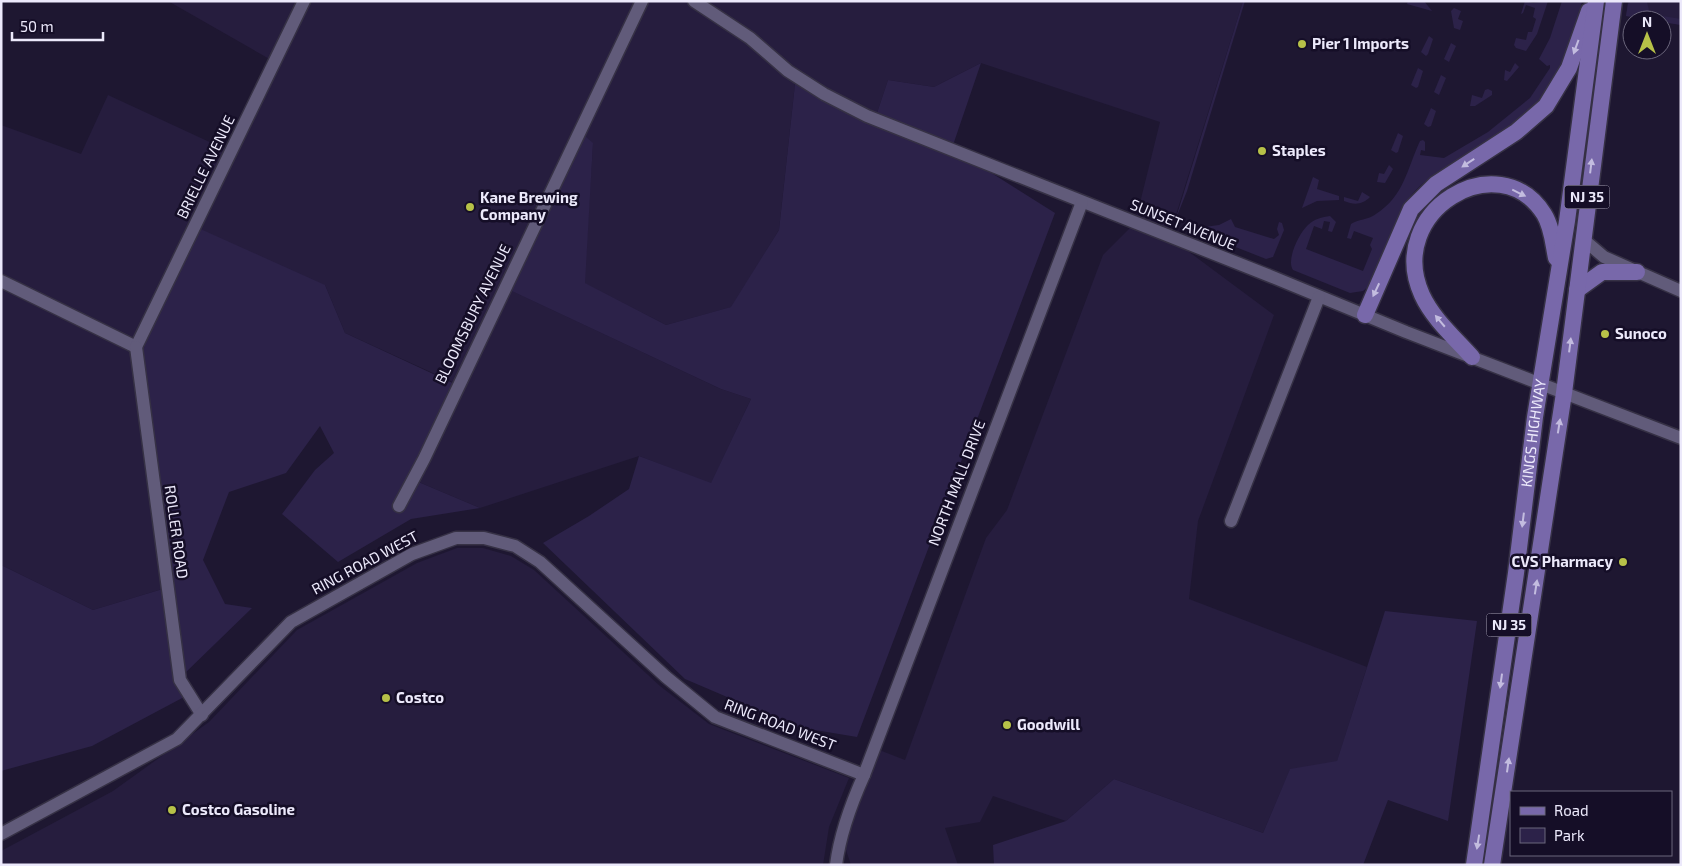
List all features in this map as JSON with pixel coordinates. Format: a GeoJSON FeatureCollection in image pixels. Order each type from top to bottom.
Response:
{"type":"FeatureCollection","features":[{"type":"Feature","properties":{"kind":"main road"},"geometry":{"type":"LineString","coordinates":[[1365,315],[1412,209],[1436,184],[1516,132],[1546,106],[1568,68],[1592,1]]}},
{"type":"Feature","properties":{"kind":"main road","name":"KINGS HIGHWAY"},"geometry":{"type":"LineString","coordinates":[[1474,865],[1516,573],[1540,384],[1571,192],[1596,1]]}},
{"type":"Feature","properties":{"kind":"main road","name":"KINGS HIGHWAY"},"geometry":{"type":"LineString","coordinates":[[1492,865],[1564,393],[1614,1]]}},
{"type":"Feature","properties":{"kind":"main road"},"geometry":{"type":"LineString","coordinates":[[1472,357],[1432,312],[1422,295],[1417,279],[1415,269],[1417,242],[1425,222],[1436,208],[1451,197],[1475,187],[1497,186],[1519,192],[1530,199],[1545,216],[1550,229],[1558,268]]}},
{"type":"Feature","properties":{"kind":"main road"},"geometry":{"type":"LineString","coordinates":[[1578,290],[1602,272],[1637,272]]}},
{"type":"Feature","properties":{"kind":"street","name":"BRIELLE AVENUE"},"geometry":{"type":"LineString","coordinates":[[136,347],[304,1]]}},
{"type":"Feature","properties":{"kind":"street","name":"BLOOMSBURY AVENUE"},"geometry":{"type":"LineString","coordinates":[[399,506],[424,459],[642,1]]}},
{"type":"Feature","properties":{"kind":"street","name":"SUNSET AVENUE"},"geometry":{"type":"LineString","coordinates":[[694,1],[750,38],[788,71],[840,103],[1319,297],[1681,438]]}},
{"type":"Feature","properties":{"kind":"street","name":"NORTH MALL DRIVE"},"geometry":{"type":"LineString","coordinates":[[836,865],[842,831],[1082,202]]}},
{"type":"Feature","properties":{"kind":"street"},"geometry":{"type":"LineString","coordinates":[[1583,239],[1604,257],[1681,291]]}},
{"type":"Feature","properties":{"kind":"street"},"geometry":{"type":"LineString","coordinates":[[1,282],[136,347]]}},
{"type":"Feature","properties":{"kind":"street"},"geometry":{"type":"LineString","coordinates":[[1231,521],[1319,297]]}},
{"type":"Feature","properties":{"kind":"street","name":"ROLLER ROAD"},"geometry":{"type":"LineString","coordinates":[[136,347],[180,680],[202,715]]}},
{"type":"Feature","properties":{"kind":"street","name":"RING ROAD WEST"},"geometry":{"type":"LineString","coordinates":[[1,834],[177,739],[291,622],[433,544],[456,538],[484,538],[515,546],[540,562],[666,677],[715,717],[864,775]]}},
{"type":"Feature","properties":{"kind":"shaded area"},"geometry":{"type":"Polygon","coordinates":[[[168,1],[1243,1],[1169,237],[1274,315],[1198,521],[1189,599],[1367,667],[1337,762],[1290,770],[1263,833],[1114,779],[1066,821],[993,796],[980,822],[945,828],[958,865],[851,865],[842,838],[874,748],[905,760],[986,538],[1007,510],[1103,255],[1135,223],[1160,122],[981,63],[934,87],[888,80],[875,119],[796,75],[779,230],[732,307],[666,325],[584,283],[593,143],[504,287],[721,389],[751,399],[711,484],[639,456],[480,508],[409,478],[457,384],[345,333],[325,285],[166,588],[93,610],[1,565],[1,125],[81,154],[108,95],[229,151],[273,61],[168,1]]]}},
{"type":"Feature","properties":{"kind":"shaded area"},"geometry":{"type":"Polygon","coordinates":[[[1628,1],[1681,1],[1681,25],[1672,24],[1672,10],[1627,10],[1628,1]]]}},
{"type":"Feature","properties":{"kind":"shaded area"},"geometry":{"type":"Polygon","coordinates":[[[457,548],[483,548],[511,556],[534,570],[660,686],[709,724],[849,778],[829,827],[823,865],[1,865],[1,851],[113,791],[209,722],[297,630],[417,563],[457,548]]]}},
{"type":"Feature","properties":{"kind":"green space"},"geometry":{"type":"Polygon","coordinates":[[[1243,1],[1245,1],[1187,191],[1175,221],[1243,1]]]}},
{"type":"Feature","properties":{"kind":"green space"},"geometry":{"type":"Polygon","coordinates":[[[1408,1],[1424,1],[1432,11],[1407,4],[1408,1]]]}},
{"type":"Feature","properties":{"kind":"green space"},"geometry":{"type":"Polygon","coordinates":[[[1525,1],[1533,3],[1548,1],[1537,34],[1526,51],[1516,48],[1514,45],[1516,38],[1526,40],[1528,32],[1532,32],[1536,19],[1533,17],[1535,8],[1526,5],[1521,14],[1525,1]]]}},
{"type":"Feature","properties":{"kind":"green space"},"geometry":{"type":"Polygon","coordinates":[[[1562,1],[1582,1],[1576,28],[1566,56],[1545,95],[1520,118],[1434,175],[1415,191],[1400,213],[1381,263],[1368,287],[1363,291],[1350,293],[1293,270],[1291,266],[1292,253],[1304,229],[1313,221],[1330,216],[1336,222],[1332,232],[1328,231],[1330,222],[1324,221],[1322,229],[1314,226],[1306,249],[1363,271],[1372,249],[1370,245],[1373,238],[1354,231],[1351,239],[1347,238],[1351,224],[1373,216],[1393,199],[1404,181],[1420,141],[1423,140],[1425,142],[1425,151],[1421,150],[1420,155],[1444,158],[1488,132],[1530,98],[1550,68],[1550,65],[1547,66],[1539,59],[1550,38],[1562,1]]]}},
{"type":"Feature","properties":{"kind":"green space"},"geometry":{"type":"Polygon","coordinates":[[[1631,1],[1647,2],[1649,10],[1627,10],[1628,4],[1631,1]]]}},
{"type":"Feature","properties":{"kind":"green space"},"geometry":{"type":"Polygon","coordinates":[[[1454,8],[1461,11],[1458,19],[1463,21],[1460,30],[1454,28],[1451,11],[1454,8]]]}},
{"type":"Feature","properties":{"kind":"green space"},"geometry":{"type":"Polygon","coordinates":[[[1672,18],[1681,19],[1681,25],[1672,24],[1672,18]]]}},
{"type":"Feature","properties":{"kind":"green space"},"geometry":{"type":"Polygon","coordinates":[[[1429,36],[1433,39],[1426,56],[1421,52],[1429,36]]]}},
{"type":"Feature","properties":{"kind":"green space"},"geometry":{"type":"Polygon","coordinates":[[[1451,43],[1456,46],[1449,62],[1444,59],[1451,43]]]}},
{"type":"Feature","properties":{"kind":"green space"},"geometry":{"type":"Polygon","coordinates":[[[981,63],[952,148],[1055,213],[857,737],[797,727],[685,679],[543,543],[589,516],[629,489],[639,456],[711,483],[751,399],[721,389],[503,287],[578,130],[593,143],[585,283],[666,325],[731,307],[779,230],[796,75],[875,119],[888,80],[934,87],[981,63]]]}},
{"type":"Feature","properties":{"kind":"green space"},"geometry":{"type":"Polygon","coordinates":[[[1515,63],[1519,67],[1507,81],[1504,80],[1505,70],[1510,72],[1515,63]]]}},
{"type":"Feature","properties":{"kind":"green space"},"geometry":{"type":"Polygon","coordinates":[[[1418,68],[1423,71],[1416,88],[1411,85],[1418,68]]]}},
{"type":"Feature","properties":{"kind":"green space"},"geometry":{"type":"Polygon","coordinates":[[[1441,75],[1446,78],[1439,95],[1434,92],[1441,75]]]}},
{"type":"Feature","properties":{"kind":"green space"},"geometry":{"type":"Polygon","coordinates":[[[1485,90],[1492,91],[1492,95],[1475,106],[1470,106],[1472,95],[1482,98],[1485,90]]]}},
{"type":"Feature","properties":{"kind":"green space"},"geometry":{"type":"Polygon","coordinates":[[[1431,108],[1436,111],[1431,126],[1428,127],[1424,124],[1431,108]]]}},
{"type":"Feature","properties":{"kind":"green space"},"geometry":{"type":"Polygon","coordinates":[[[1398,133],[1403,136],[1396,153],[1391,150],[1398,133]]]}},
{"type":"Feature","properties":{"kind":"green space"},"geometry":{"type":"Polygon","coordinates":[[[1389,165],[1393,169],[1385,183],[1377,182],[1379,173],[1384,174],[1389,165]]]}},
{"type":"Feature","properties":{"kind":"green space"},"geometry":{"type":"Polygon","coordinates":[[[1313,177],[1319,180],[1317,189],[1339,196],[1339,200],[1317,201],[1302,208],[1313,177]]]}},
{"type":"Feature","properties":{"kind":"green space"},"geometry":{"type":"Polygon","coordinates":[[[1362,192],[1370,197],[1364,202],[1351,203],[1344,201],[1344,197],[1358,201],[1362,192]]]}},
{"type":"Feature","properties":{"kind":"green space"},"geometry":{"type":"Polygon","coordinates":[[[1231,219],[1235,227],[1274,239],[1279,235],[1277,229],[1279,222],[1282,223],[1284,230],[1273,257],[1266,259],[1195,231],[1197,228],[1219,225],[1231,219]]]}},
{"type":"Feature","properties":{"kind":"green space"},"geometry":{"type":"Polygon","coordinates":[[[196,227],[325,285],[345,333],[457,385],[409,478],[480,508],[411,519],[338,562],[282,514],[315,470],[334,453],[320,426],[286,473],[229,492],[203,560],[225,604],[252,608],[183,675],[184,697],[92,746],[1,771],[1,565],[93,610],[166,588],[139,359],[196,227]]]}},
{"type":"Feature","properties":{"kind":"green space"},"geometry":{"type":"Polygon","coordinates":[[[1385,611],[1477,621],[1448,821],[1388,800],[1363,865],[994,865],[993,845],[1066,821],[1114,779],[1263,833],[1290,769],[1337,761],[1385,611]]]}},
{"type":"Feature","properties":{"kind":"place","name":"Pier 1 Imports"},"geometry":{"type":"Point","coordinates":[1302,44]}},
{"type":"Feature","properties":{"kind":"place","name":"Staples"},"geometry":{"type":"Point","coordinates":[1262,151]}},
{"type":"Feature","properties":{"kind":"place","name":"Kane Brewing Company"},"geometry":{"type":"Point","coordinates":[470,207]}},
{"type":"Feature","properties":{"kind":"place","name":"Sunoco"},"geometry":{"type":"Point","coordinates":[1605,334]}},
{"type":"Feature","properties":{"kind":"place","name":"CVS Pharmacy"},"geometry":{"type":"Point","coordinates":[1623,562]}},
{"type":"Feature","properties":{"kind":"place","name":"Costco"},"geometry":{"type":"Point","coordinates":[386,698]}},
{"type":"Feature","properties":{"kind":"place","name":"Goodwill"},"geometry":{"type":"Point","coordinates":[1007,725]}},
{"type":"Feature","properties":{"kind":"place","name":"Costco Gasoline"},"geometry":{"type":"Point","coordinates":[172,810]}}]}
